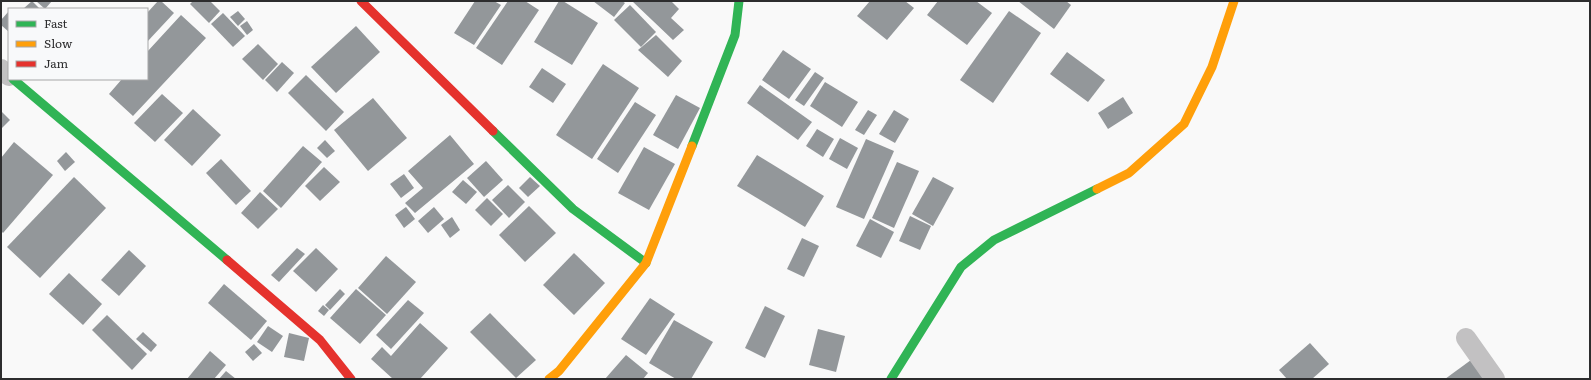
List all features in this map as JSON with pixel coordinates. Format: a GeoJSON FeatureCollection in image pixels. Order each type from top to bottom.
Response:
{"type":"FeatureCollection","features":[{"type":"Feature","properties":{"kind":"street"},"geometry":{"type":"LineString","coordinates":[[360,1],[573,209],[646,263]]}},
{"type":"Feature","properties":{"kind":"street"},"geometry":{"type":"LineString","coordinates":[[549,379],[559,371],[646,263],[735,35],[739,1]]}},
{"type":"Feature","properties":{"kind":"street"},"geometry":{"type":"LineString","coordinates":[[891,379],[961,267],[994,240],[1129,173],[1184,124],[1212,67],[1234,1]]}},
{"type":"Feature","properties":{"kind":"street"},"geometry":{"type":"LineString","coordinates":[[14,80],[184,222],[320,340],[351,379]]}},
{"type":"Feature","properties":{"kind":"street"},"geometry":{"type":"LineString","coordinates":[[1466,338],[1495,379]]}},
{"type":"Feature","properties":{"kind":"building"},"geometry":{"type":"Polygon","coordinates":[[[32,1],[39,8],[24,8],[32,1]]]}},
{"type":"Feature","properties":{"kind":"building"},"geometry":{"type":"Polygon","coordinates":[[[36,1],[52,1],[46,8],[36,1]]]}},
{"type":"Feature","properties":{"kind":"building"},"geometry":{"type":"Polygon","coordinates":[[[158,1],[161,1],[174,13],[148,41],[148,12],[158,1]]]}},
{"type":"Feature","properties":{"kind":"building"},"geometry":{"type":"Polygon","coordinates":[[[193,1],[210,1],[220,11],[209,23],[190,4],[193,1]]]}},
{"type":"Feature","properties":{"kind":"building"},"geometry":{"type":"Polygon","coordinates":[[[475,1],[494,1],[501,5],[474,45],[454,33],[475,1]]]}},
{"type":"Feature","properties":{"kind":"building"},"geometry":{"type":"Polygon","coordinates":[[[508,1],[525,1],[539,10],[502,65],[476,48],[508,1]]]}},
{"type":"Feature","properties":{"kind":"building"},"geometry":{"type":"Polygon","coordinates":[[[559,1],[563,1],[598,23],[572,65],[534,42],[559,1]]]}},
{"type":"Feature","properties":{"kind":"building"},"geometry":{"type":"Polygon","coordinates":[[[593,1],[622,1],[625,3],[614,17],[593,1]]]}},
{"type":"Feature","properties":{"kind":"building"},"geometry":{"type":"Polygon","coordinates":[[[632,1],[671,1],[679,9],[671,18],[684,30],[673,40],[632,1]]]}},
{"type":"Feature","properties":{"kind":"building"},"geometry":{"type":"Polygon","coordinates":[[[870,1],[905,1],[914,8],[887,40],[857,16],[870,1]]]}},
{"type":"Feature","properties":{"kind":"building"},"geometry":{"type":"Polygon","coordinates":[[[938,1],[976,1],[992,13],[967,45],[927,15],[938,1]]]}},
{"type":"Feature","properties":{"kind":"building"},"geometry":{"type":"Polygon","coordinates":[[[1018,1],[1066,1],[1071,5],[1054,29],[1018,1]]]}},
{"type":"Feature","properties":{"kind":"building"},"geometry":{"type":"Polygon","coordinates":[[[630,5],[656,32],[641,47],[614,20],[630,5]]]}},
{"type":"Feature","properties":{"kind":"building"},"geometry":{"type":"Polygon","coordinates":[[[238,11],[245,19],[238,26],[230,17],[238,11]]]}},
{"type":"Feature","properties":{"kind":"building"},"geometry":{"type":"Polygon","coordinates":[[[1009,11],[1041,33],[993,103],[960,80],[1009,11]]]}},
{"type":"Feature","properties":{"kind":"building"},"geometry":{"type":"Polygon","coordinates":[[[8,12],[8,31],[1,25],[1,20],[8,12]]]}},
{"type":"Feature","properties":{"kind":"building"},"geometry":{"type":"Polygon","coordinates":[[[223,13],[245,36],[233,47],[211,24],[223,13]]]}},
{"type":"Feature","properties":{"kind":"building"},"geometry":{"type":"Polygon","coordinates":[[[181,15],[206,38],[133,116],[109,94],[121,80],[148,80],[148,51],[181,15]]]}},
{"type":"Feature","properties":{"kind":"building"},"geometry":{"type":"Polygon","coordinates":[[[247,21],[253,30],[247,35],[240,26],[247,21]]]}},
{"type":"Feature","properties":{"kind":"building"},"geometry":{"type":"Polygon","coordinates":[[[356,26],[380,52],[336,93],[311,67],[356,26]]]}},
{"type":"Feature","properties":{"kind":"building"},"geometry":{"type":"Polygon","coordinates":[[[656,35],[682,61],[668,77],[638,50],[656,35]]]}},
{"type":"Feature","properties":{"kind":"building"},"geometry":{"type":"Polygon","coordinates":[[[258,44],[278,64],[263,80],[242,59],[258,44]]]}},
{"type":"Feature","properties":{"kind":"building"},"geometry":{"type":"Polygon","coordinates":[[[783,50],[811,69],[789,99],[762,80],[783,50]]]}},
{"type":"Feature","properties":{"kind":"building"},"geometry":{"type":"Polygon","coordinates":[[[1067,52],[1105,80],[1088,102],[1050,74],[1067,52]]]}},
{"type":"Feature","properties":{"kind":"building"},"geometry":{"type":"Polygon","coordinates":[[[282,62],[294,73],[277,92],[265,80],[282,62]]]}},
{"type":"Feature","properties":{"kind":"building"},"geometry":{"type":"Polygon","coordinates":[[[603,64],[639,88],[592,159],[556,135],[603,64]]]}},
{"type":"Feature","properties":{"kind":"building"},"geometry":{"type":"Polygon","coordinates":[[[542,68],[566,84],[553,103],[529,87],[542,68]]]}},
{"type":"Feature","properties":{"kind":"building"},"geometry":{"type":"Polygon","coordinates":[[[815,72],[824,78],[804,106],[795,100],[815,72]]]}},
{"type":"Feature","properties":{"kind":"building"},"geometry":{"type":"Polygon","coordinates":[[[306,75],[344,112],[326,131],[288,93],[306,75]]]}},
{"type":"Feature","properties":{"kind":"building"},"geometry":{"type":"Polygon","coordinates":[[[825,82],[858,102],[842,127],[810,106],[825,82]]]}},
{"type":"Feature","properties":{"kind":"building"},"geometry":{"type":"Polygon","coordinates":[[[760,85],[812,122],[798,140],[747,103],[760,85]]]}},
{"type":"Feature","properties":{"kind":"building"},"geometry":{"type":"Polygon","coordinates":[[[162,94],[183,113],[155,142],[134,123],[162,94]]]}},
{"type":"Feature","properties":{"kind":"building"},"geometry":{"type":"Polygon","coordinates":[[[676,95],[700,108],[678,149],[653,135],[676,95]]]}},
{"type":"Feature","properties":{"kind":"building"},"geometry":{"type":"Polygon","coordinates":[[[1123,97],[1133,113],[1108,129],[1098,113],[1123,97]]]}},
{"type":"Feature","properties":{"kind":"building"},"geometry":{"type":"Polygon","coordinates":[[[373,98],[407,138],[368,171],[334,130],[373,98]]]}},
{"type":"Feature","properties":{"kind":"building"},"geometry":{"type":"Polygon","coordinates":[[[635,102],[656,115],[618,173],[597,159],[635,102]]]}},
{"type":"Feature","properties":{"kind":"building"},"geometry":{"type":"Polygon","coordinates":[[[193,109],[221,135],[192,166],[164,140],[193,109]]]}},
{"type":"Feature","properties":{"kind":"building"},"geometry":{"type":"Polygon","coordinates":[[[868,110],[877,115],[864,135],[855,130],[868,110]]]}},
{"type":"Feature","properties":{"kind":"building"},"geometry":{"type":"Polygon","coordinates":[[[894,110],[909,119],[895,143],[879,134],[894,110]]]}},
{"type":"Feature","properties":{"kind":"building"},"geometry":{"type":"Polygon","coordinates":[[[1,111],[10,120],[1,129],[1,111]]]}},
{"type":"Feature","properties":{"kind":"building"},"geometry":{"type":"Polygon","coordinates":[[[817,129],[834,139],[823,157],[806,146],[817,129]]]}},
{"type":"Feature","properties":{"kind":"building"},"geometry":{"type":"Polygon","coordinates":[[[450,135],[474,164],[415,213],[405,203],[423,188],[408,171],[450,135]]]}},
{"type":"Feature","properties":{"kind":"building"},"geometry":{"type":"Polygon","coordinates":[[[840,138],[858,148],[847,169],[829,159],[840,138]]]}},
{"type":"Feature","properties":{"kind":"building"},"geometry":{"type":"Polygon","coordinates":[[[866,139],[894,151],[864,219],[836,207],[866,139]]]}},
{"type":"Feature","properties":{"kind":"building"},"geometry":{"type":"Polygon","coordinates":[[[325,140],[335,151],[327,158],[317,148],[325,140]]]}},
{"type":"Feature","properties":{"kind":"building"},"geometry":{"type":"Polygon","coordinates":[[[14,142],[53,175],[3,233],[1,231],[1,158],[14,142]]]}},
{"type":"Feature","properties":{"kind":"building"},"geometry":{"type":"Polygon","coordinates":[[[303,146],[322,162],[281,208],[263,191],[303,146]]]}},
{"type":"Feature","properties":{"kind":"building"},"geometry":{"type":"Polygon","coordinates":[[[644,147],[675,164],[649,210],[618,193],[644,147]]]}},
{"type":"Feature","properties":{"kind":"building"},"geometry":{"type":"Polygon","coordinates":[[[66,152],[75,162],[65,171],[57,161],[66,152]]]}},
{"type":"Feature","properties":{"kind":"building"},"geometry":{"type":"Polygon","coordinates":[[[757,155],[824,196],[805,227],[737,186],[757,155]]]}},
{"type":"Feature","properties":{"kind":"building"},"geometry":{"type":"Polygon","coordinates":[[[221,159],[251,191],[236,205],[206,173],[221,159]]]}},
{"type":"Feature","properties":{"kind":"building"},"geometry":{"type":"Polygon","coordinates":[[[486,161],[503,180],[484,197],[467,178],[486,161]]]}},
{"type":"Feature","properties":{"kind":"building"},"geometry":{"type":"Polygon","coordinates":[[[897,162],[919,171],[894,228],[872,218],[897,162]]]}},
{"type":"Feature","properties":{"kind":"building"},"geometry":{"type":"Polygon","coordinates":[[[324,167],[340,182],[320,201],[305,186],[324,167]]]}},
{"type":"Feature","properties":{"kind":"building"},"geometry":{"type":"Polygon","coordinates":[[[404,174],[414,188],[401,198],[390,184],[404,174]]]}},
{"type":"Feature","properties":{"kind":"building"},"geometry":{"type":"Polygon","coordinates":[[[74,177],[106,208],[40,278],[7,247],[74,177]]]}},
{"type":"Feature","properties":{"kind":"building"},"geometry":{"type":"Polygon","coordinates":[[[530,177],[540,186],[528,197],[519,188],[530,177]]]}},
{"type":"Feature","properties":{"kind":"building"},"geometry":{"type":"Polygon","coordinates":[[[933,177],[954,188],[933,226],[912,214],[933,177]]]}},
{"type":"Feature","properties":{"kind":"building"},"geometry":{"type":"Polygon","coordinates":[[[463,180],[477,192],[466,204],[452,192],[463,180]]]}},
{"type":"Feature","properties":{"kind":"building"},"geometry":{"type":"Polygon","coordinates":[[[508,185],[525,202],[509,218],[492,200],[508,185]]]}},
{"type":"Feature","properties":{"kind":"building"},"geometry":{"type":"Polygon","coordinates":[[[260,192],[278,209],[258,229],[241,213],[260,192]]]}},
{"type":"Feature","properties":{"kind":"building"},"geometry":{"type":"Polygon","coordinates":[[[487,198],[503,214],[491,226],[475,210],[487,198]]]}},
{"type":"Feature","properties":{"kind":"building"},"geometry":{"type":"Polygon","coordinates":[[[529,206],[556,233],[525,262],[499,235],[529,206]]]}},
{"type":"Feature","properties":{"kind":"building"},"geometry":{"type":"Polygon","coordinates":[[[406,207],[415,219],[404,228],[395,215],[406,207]]]}},
{"type":"Feature","properties":{"kind":"building"},"geometry":{"type":"Polygon","coordinates":[[[434,207],[444,219],[428,233],[418,221],[434,207]]]}},
{"type":"Feature","properties":{"kind":"building"},"geometry":{"type":"Polygon","coordinates":[[[910,216],[931,226],[920,250],[899,241],[910,216]]]}},
{"type":"Feature","properties":{"kind":"building"},"geometry":{"type":"Polygon","coordinates":[[[452,217],[460,230],[450,238],[441,225],[452,217]]]}},
{"type":"Feature","properties":{"kind":"building"},"geometry":{"type":"Polygon","coordinates":[[[870,219],[894,232],[881,258],[856,246],[870,219]]]}},
{"type":"Feature","properties":{"kind":"building"},"geometry":{"type":"Polygon","coordinates":[[[802,238],[819,246],[804,277],[787,269],[802,238]]]}},
{"type":"Feature","properties":{"kind":"building"},"geometry":{"type":"Polygon","coordinates":[[[297,248],[305,254],[279,282],[271,275],[297,248]]]}},
{"type":"Feature","properties":{"kind":"building"},"geometry":{"type":"Polygon","coordinates":[[[316,248],[338,269],[316,292],[293,271],[316,248]]]}},
{"type":"Feature","properties":{"kind":"building"},"geometry":{"type":"Polygon","coordinates":[[[129,250],[146,266],[119,296],[101,280],[129,250]]]}},
{"type":"Feature","properties":{"kind":"building"},"geometry":{"type":"Polygon","coordinates":[[[574,253],[605,283],[574,315],[543,285],[574,253]]]}},
{"type":"Feature","properties":{"kind":"building"},"geometry":{"type":"Polygon","coordinates":[[[386,256],[416,282],[387,314],[358,288],[386,256]]]}},
{"type":"Feature","properties":{"kind":"building"},"geometry":{"type":"Polygon","coordinates":[[[69,273],[102,304],[83,325],[49,294],[69,273]]]}},
{"type":"Feature","properties":{"kind":"building"},"geometry":{"type":"Polygon","coordinates":[[[224,284],[267,321],[251,340],[208,303],[224,284]]]}},
{"type":"Feature","properties":{"kind":"building"},"geometry":{"type":"Polygon","coordinates":[[[340,289],[345,294],[330,310],[325,305],[340,289]]]}},
{"type":"Feature","properties":{"kind":"building"},"geometry":{"type":"Polygon","coordinates":[[[356,289],[386,315],[360,344],[330,318],[356,289]]]}},
{"type":"Feature","properties":{"kind":"building"},"geometry":{"type":"Polygon","coordinates":[[[650,298],[675,314],[646,355],[621,339],[650,298]]]}},
{"type":"Feature","properties":{"kind":"building"},"geometry":{"type":"Polygon","coordinates":[[[408,300],[424,313],[391,349],[376,335],[408,300]]]}},
{"type":"Feature","properties":{"kind":"building"},"geometry":{"type":"Polygon","coordinates":[[[323,305],[329,310],[324,316],[318,311],[323,305]]]}},
{"type":"Feature","properties":{"kind":"building"},"geometry":{"type":"Polygon","coordinates":[[[765,306],[785,316],[765,358],[745,348],[765,306]]]}},
{"type":"Feature","properties":{"kind":"building"},"geometry":{"type":"Polygon","coordinates":[[[490,313],[536,360],[516,378],[470,332],[490,313]]]}},
{"type":"Feature","properties":{"kind":"building"},"geometry":{"type":"Polygon","coordinates":[[[107,315],[147,354],[132,370],[92,330],[107,315]]]}},
{"type":"Feature","properties":{"kind":"building"},"geometry":{"type":"Polygon","coordinates":[[[674,320],[713,342],[691,379],[676,379],[649,363],[674,320]]]}},
{"type":"Feature","properties":{"kind":"building"},"geometry":{"type":"Polygon","coordinates":[[[420,323],[448,348],[420,379],[393,379],[371,359],[382,347],[391,356],[420,323]]]}},
{"type":"Feature","properties":{"kind":"building"},"geometry":{"type":"Polygon","coordinates":[[[268,326],[283,336],[272,352],[257,342],[268,326]]]}},
{"type":"Feature","properties":{"kind":"building"},"geometry":{"type":"Polygon","coordinates":[[[818,329],[845,336],[836,372],[809,365],[818,329]]]}},
{"type":"Feature","properties":{"kind":"building"},"geometry":{"type":"Polygon","coordinates":[[[143,332],[157,345],[151,352],[136,339],[143,332]]]}},
{"type":"Feature","properties":{"kind":"building"},"geometry":{"type":"Polygon","coordinates":[[[289,333],[309,338],[304,361],[284,357],[289,333]]]}},
{"type":"Feature","properties":{"kind":"building"},"geometry":{"type":"Polygon","coordinates":[[[1310,343],[1329,364],[1312,379],[1287,379],[1279,370],[1310,343]]]}},
{"type":"Feature","properties":{"kind":"building"},"geometry":{"type":"Polygon","coordinates":[[[254,344],[262,353],[253,361],[245,352],[254,344]]]}},
{"type":"Feature","properties":{"kind":"building"},"geometry":{"type":"Polygon","coordinates":[[[210,351],[226,365],[214,379],[187,379],[210,351]]]}},
{"type":"Feature","properties":{"kind":"building"},"geometry":{"type":"Polygon","coordinates":[[[626,355],[648,373],[643,379],[605,379],[626,355]]]}},
{"type":"Feature","properties":{"kind":"building"},"geometry":{"type":"Polygon","coordinates":[[[1471,360],[1485,379],[1445,379],[1471,360]]]}},
{"type":"Feature","properties":{"kind":"building"},"geometry":{"type":"Polygon","coordinates":[[[226,371],[236,379],[219,379],[226,371]]]}},
{"type":"Feature","properties":{"kind":"traffic: fast"},"geometry":{"type":"LineString","coordinates":[[692,146],[735,35],[739,1]]}},
{"type":"Feature","properties":{"kind":"traffic: fast"},"geometry":{"type":"LineString","coordinates":[[14,80],[227,260]]}},
{"type":"Feature","properties":{"kind":"traffic: fast"},"geometry":{"type":"LineString","coordinates":[[493,131],[573,209],[646,263]]}},
{"type":"Feature","properties":{"kind":"traffic: fast"},"geometry":{"type":"LineString","coordinates":[[891,379],[961,267],[994,240],[1097,189]]}},
{"type":"Feature","properties":{"kind":"traffic: slow"},"geometry":{"type":"LineString","coordinates":[[1097,189],[1129,173],[1184,124],[1212,67],[1234,1]]}},
{"type":"Feature","properties":{"kind":"traffic: slow"},"geometry":{"type":"LineString","coordinates":[[549,379],[559,371],[646,263],[692,146]]}},
{"type":"Feature","properties":{"kind":"traffic: jam"},"geometry":{"type":"LineString","coordinates":[[361,1],[493,131]]}},
{"type":"Feature","properties":{"kind":"traffic: jam"},"geometry":{"type":"LineString","coordinates":[[227,260],[320,340],[351,379]]}}]}
